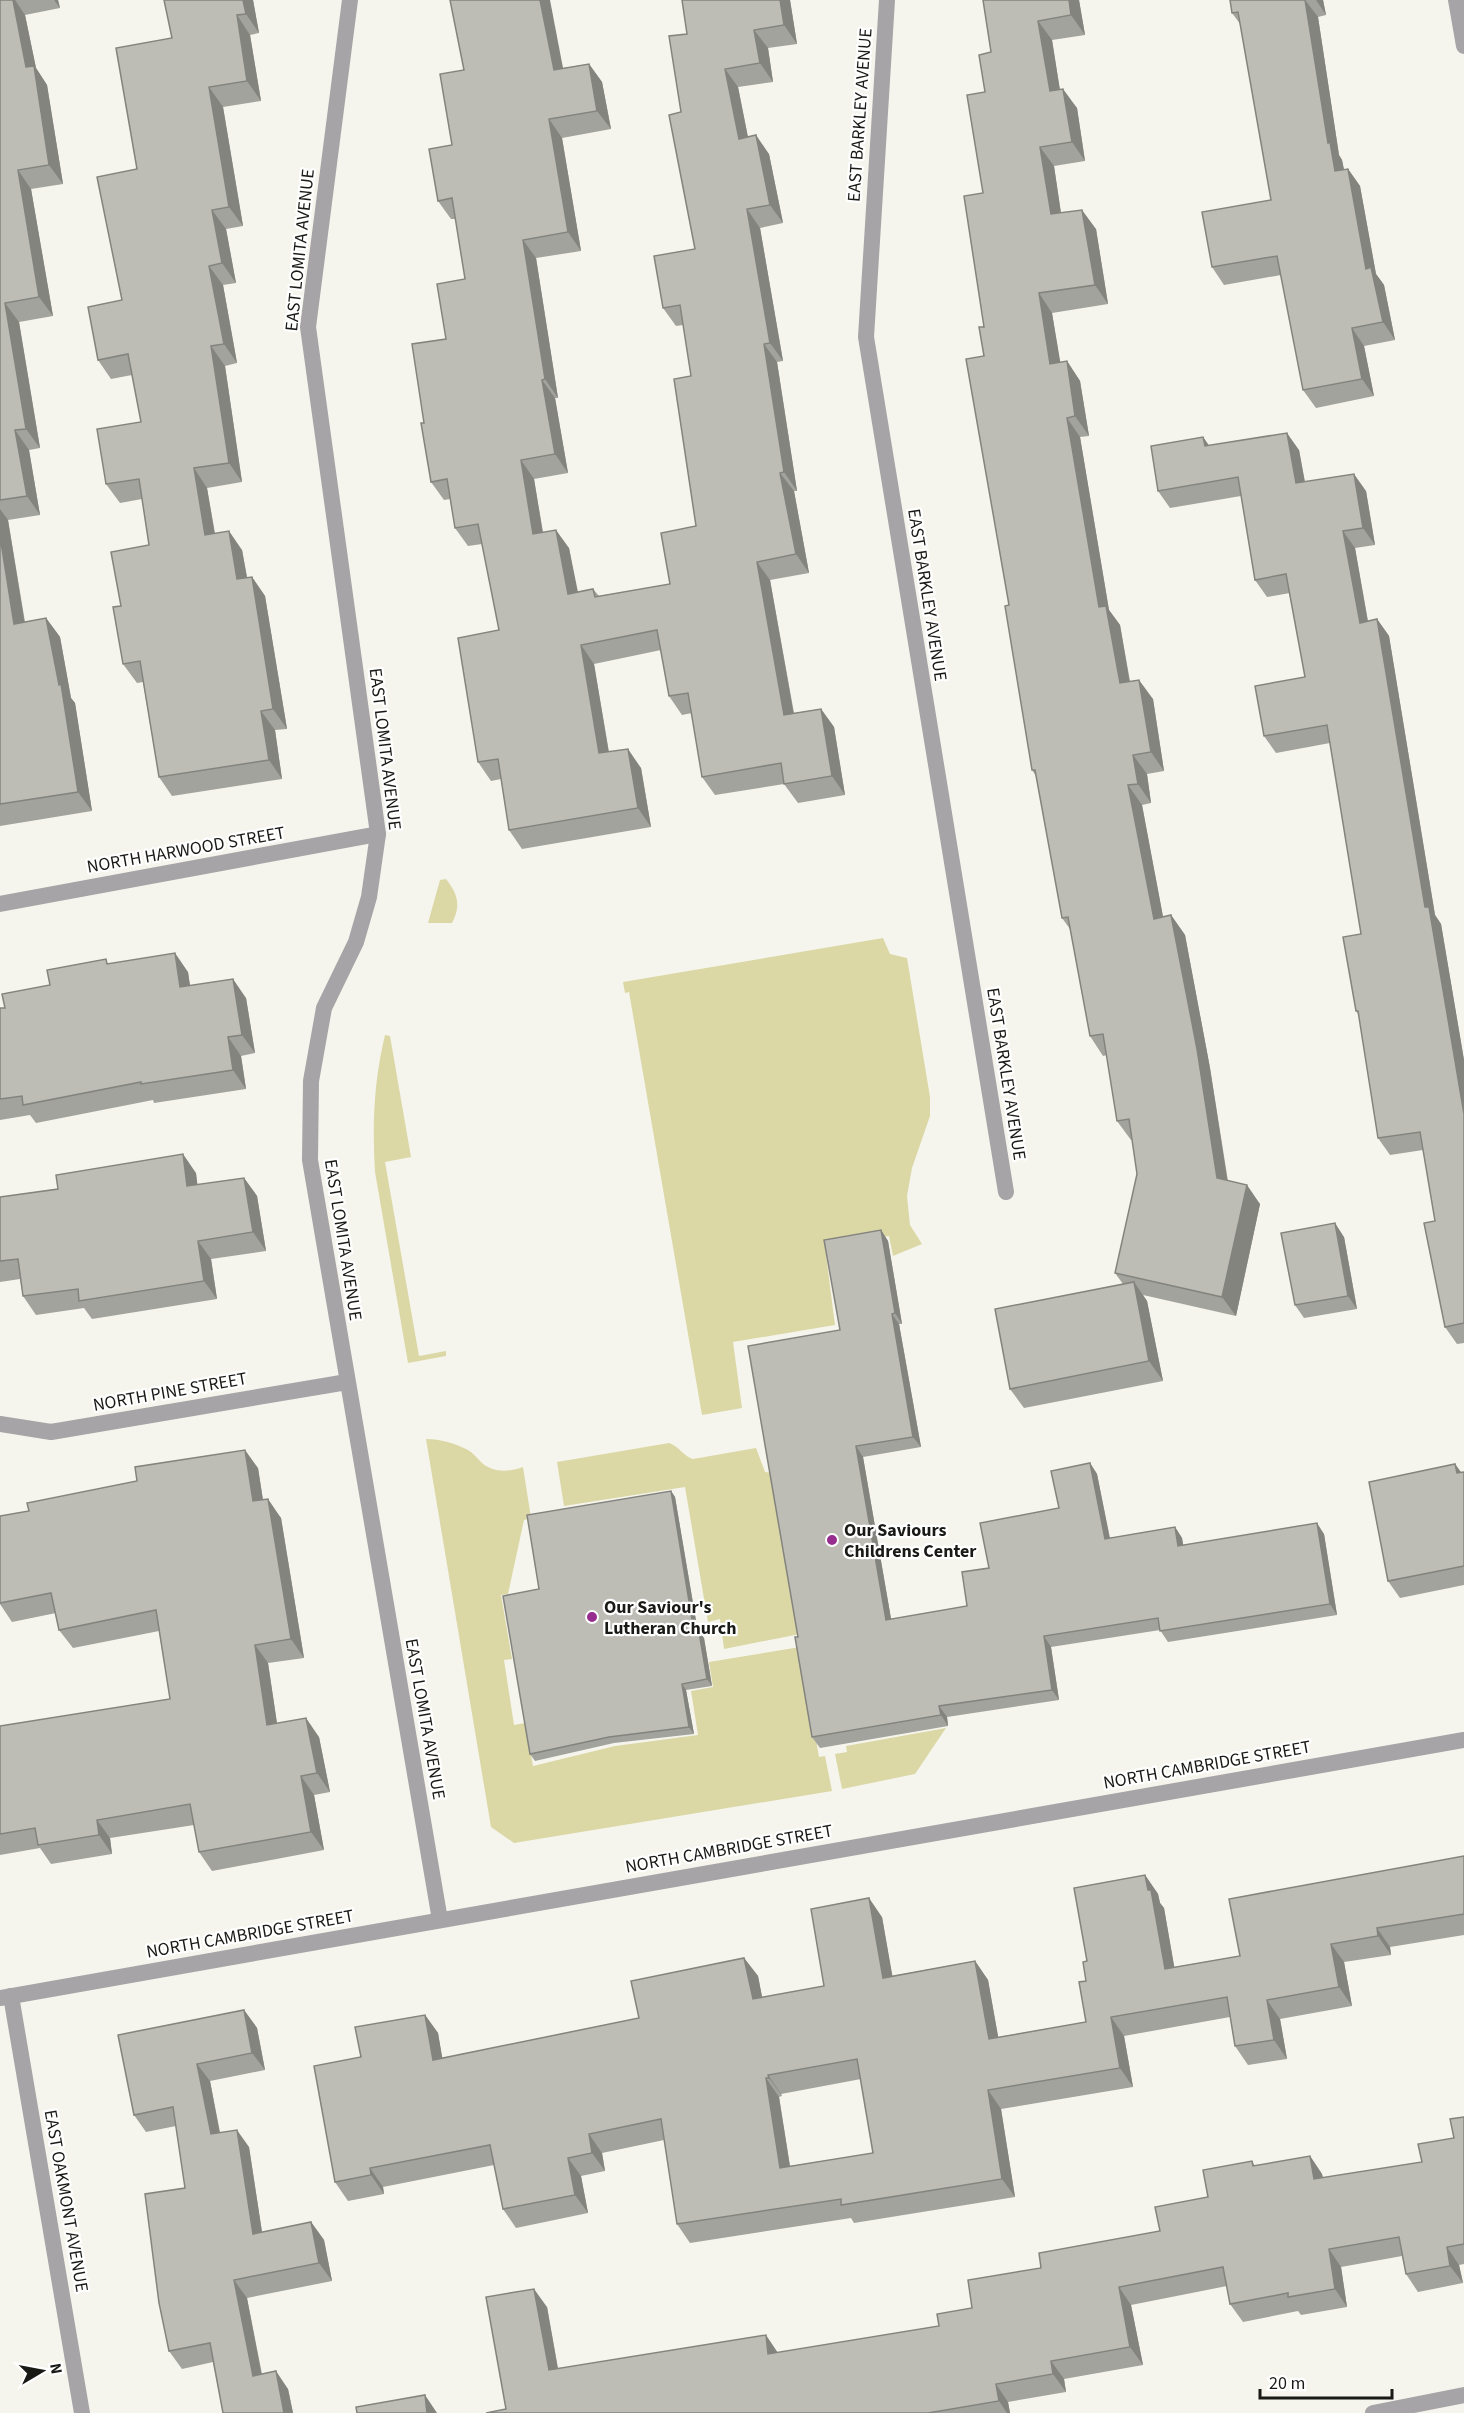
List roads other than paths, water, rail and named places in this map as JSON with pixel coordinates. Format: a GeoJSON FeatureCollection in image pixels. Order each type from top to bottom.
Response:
{"type":"FeatureCollection","features":[{"type":"Feature","properties":{"kind":"street","name":"EAST LOMITA AVENUE"},"geometry":{"type":"LineString","coordinates":[[350,0],[308,327],[378,834],[369,897],[356,942],[324,1008],[311,1082],[310,1160],[440,1920]]}},
{"type":"Feature","properties":{"kind":"street","name":"EAST BARKLEY AVENUE"},"geometry":{"type":"LineString","coordinates":[[887,0],[866,337],[1005,1192]]}},
{"type":"Feature","properties":{"kind":"street"},"geometry":{"type":"LineString","coordinates":[[1456,0],[1463,39]]}},
{"type":"Feature","properties":{"kind":"street","name":"NORTH HARWOOD STREET"},"geometry":{"type":"LineString","coordinates":[[0,904],[378,834]]}},
{"type":"Feature","properties":{"kind":"street","name":"NORTH PINE STREET"},"geometry":{"type":"LineString","coordinates":[[0,1424],[51,1432],[347,1382]]}},
{"type":"Feature","properties":{"kind":"street","name":"NORTH CAMBRIDGE STREET"},"geometry":{"type":"LineString","coordinates":[[5,1997],[1464,1740]]}},
{"type":"Feature","properties":{"kind":"street","name":"EAST OAKMONT AVENUE"},"geometry":{"type":"LineString","coordinates":[[5,1997],[82,2413]]}},
{"type":"Feature","properties":{"kind":"street"},"geometry":{"type":"LineString","coordinates":[[1373,2413],[1464,2395]]}},
{"type":"Feature","properties":{"kind":"place","name":"Our Saviours Childrens Center"},"geometry":{"type":"Point","coordinates":[832,1540]}},
{"type":"Feature","properties":{"kind":"place","name":"Our Saviour's Lutheran Church"},"geometry":{"type":"Point","coordinates":[592,1617]}}]}
